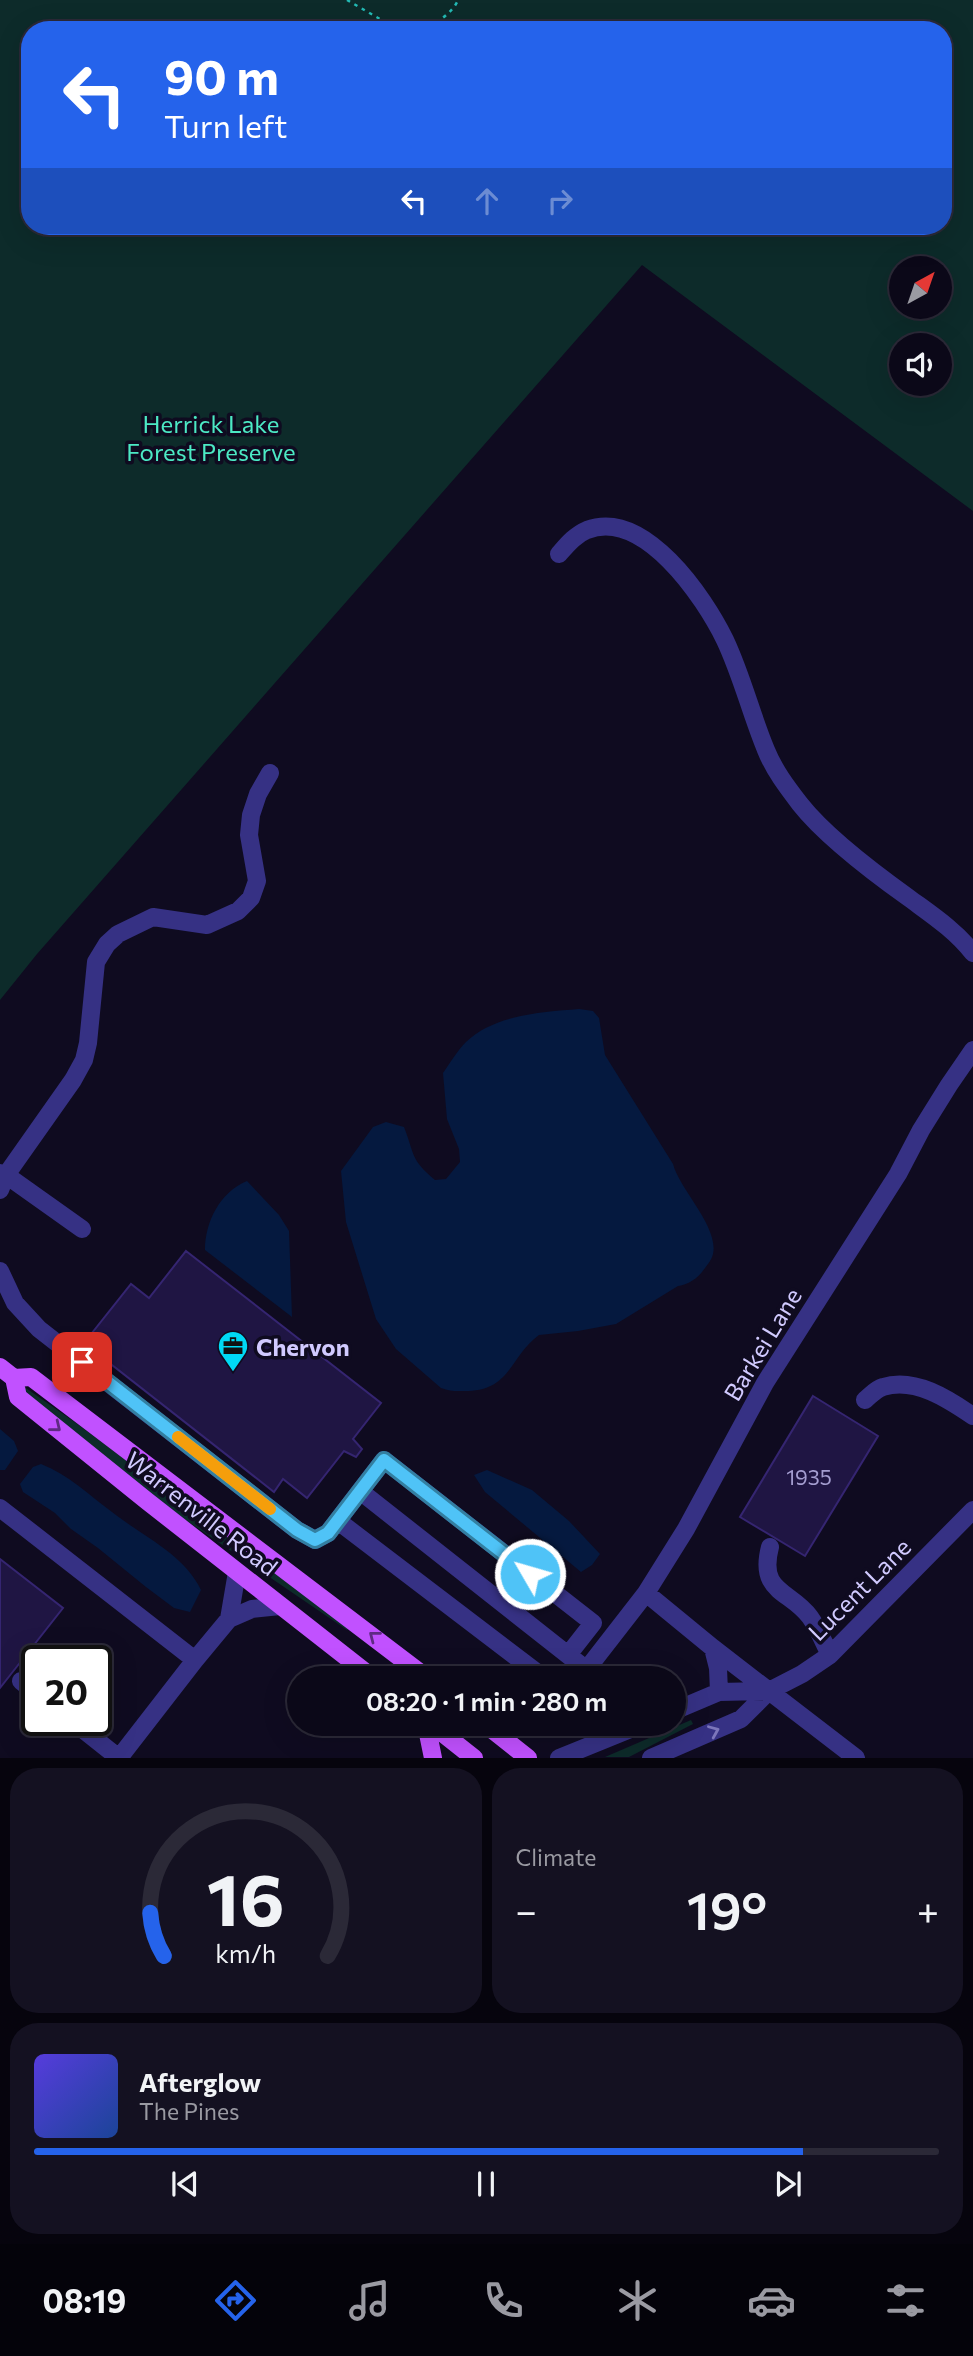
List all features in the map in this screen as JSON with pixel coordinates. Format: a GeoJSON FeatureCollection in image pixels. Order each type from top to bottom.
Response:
{"type":"FeatureCollection","features":[{"type":"Feature","properties":{"kind":"main road","name":"Warrenville Road"},"geometry":{"type":"LineString","coordinates":[[7,1372],[18,1397],[358,1666]]}},
{"type":"Feature","properties":{"kind":"main road","name":"Warrenville Road"},"geometry":{"type":"LineString","coordinates":[[7,1372],[32,1377],[411,1666]]}},
{"type":"Feature","properties":{"kind":"main road"},"geometry":{"type":"LineString","coordinates":[[430,1736],[433,1758]]}},
{"type":"Feature","properties":{"kind":"main road"},"geometry":{"type":"LineString","coordinates":[[444,1736],[474,1758]]}},
{"type":"Feature","properties":{"kind":"main road"},"geometry":{"type":"LineString","coordinates":[[500,1736],[528,1758]]}},
{"type":"Feature","properties":{"kind":"street"},"geometry":{"type":"LineString","coordinates":[[559,554],[579,534],[611,526],[630,530],[640,536],[676,568],[709,612],[724,638],[765,748],[780,778],[800,805],[863,863],[955,932],[973,953]]}},
{"type":"Feature","properties":{"kind":"street"},"geometry":{"type":"LineString","coordinates":[[82,1229],[2,1179],[73,1080],[84,1060],[96,962],[107,944],[118,933],[153,918],[206,925],[230,916],[251,898],[257,881],[249,835],[251,815],[258,794],[270,773]]}},
{"type":"Feature","properties":{"kind":"street","name":"Barkei Lane"},"geometry":{"type":"LineString","coordinates":[[590,1666],[646,1594],[680,1539],[765,1383],[973,1050]]}},
{"type":"Feature","properties":{"kind":"street"},"geometry":{"type":"LineString","coordinates":[[0,1271],[15,1303],[39,1329],[297,1530],[315,1540],[328,1533],[384,1460],[593,1623],[568,1655]]}},
{"type":"Feature","properties":{"kind":"street"},"geometry":{"type":"LineString","coordinates":[[865,1400],[880,1387],[913,1386],[937,1392],[973,1416]]}},
{"type":"Feature","properties":{"kind":"street"},"geometry":{"type":"LineString","coordinates":[[360,1491],[568,1655],[577,1666]]}},
{"type":"Feature","properties":{"kind":"street"},"geometry":{"type":"LineString","coordinates":[[0,1508],[195,1660]]}},
{"type":"Feature","properties":{"kind":"street","name":"Lucent Lane"},"geometry":{"type":"LineString","coordinates":[[651,1758],[741,1719],[769,1691],[802,1674],[830,1655],[973,1510]]}},
{"type":"Feature","properties":{"kind":"street"},"geometry":{"type":"LineString","coordinates":[[338,1521],[528,1666]]}},
{"type":"Feature","properties":{"kind":"street"},"geometry":{"type":"LineString","coordinates":[[770,1547],[767,1558],[768,1573],[775,1587],[808,1614],[830,1655]]}},
{"type":"Feature","properties":{"kind":"street"},"geometry":{"type":"LineString","coordinates":[[229,1619],[237,1572]]}},
{"type":"Feature","properties":{"kind":"street"},"geometry":{"type":"LineString","coordinates":[[646,1594],[856,1758]]}},
{"type":"Feature","properties":{"kind":"street"},"geometry":{"type":"LineString","coordinates":[[91,1736],[119,1758],[130,1754],[195,1660],[229,1619],[252,1609],[280,1606]]}},
{"type":"Feature","properties":{"kind":"street"},"geometry":{"type":"LineString","coordinates":[[713,1648],[718,1668],[719,1692]]}},
{"type":"Feature","properties":{"kind":"street","name":"Lucent Lane"},"geometry":{"type":"LineString","coordinates":[[686,1706],[719,1692],[769,1691]]}},
{"type":"Feature","properties":{"kind":"street"},"geometry":{"type":"LineString","coordinates":[[559,1758],[613,1736]]}},
{"type":"Feature","properties":{"kind":"path"},"geometry":{"type":"LineString","coordinates":[[347,0],[383,21]]}},
{"type":"Feature","properties":{"kind":"path"},"geometry":{"type":"LineString","coordinates":[[437,21],[456,6],[458,0]]}},
{"type":"Feature","properties":{"kind":"green space","name":"Herrick Lake Forest Preserve"},"geometry":{"type":"Polygon","coordinates":[[[0,0],[973,0],[973,511],[642,265],[37,954],[0,1000],[0,0]]]}},
{"type":"Feature","properties":{"kind":"green space"},"geometry":{"type":"Polygon","coordinates":[[[23,1386],[350,1627],[347,1630],[180,1516],[21,1389],[23,1386]]]}},
{"type":"Feature","properties":{"kind":"green space"},"geometry":{"type":"Polygon","coordinates":[[[691,1720],[693,1724],[686,1728],[686,1722],[691,1720]]]}},
{"type":"Feature","properties":{"kind":"green space"},"geometry":{"type":"Polygon","coordinates":[[[654,1736],[670,1736],[629,1757],[605,1757],[654,1736]]]}},
{"type":"Feature","properties":{"kind":"water"},"geometry":{"type":"Polygon","coordinates":[[[579,1009],[593,1011],[599,1018],[605,1055],[705,1221],[713,1243],[712,1256],[693,1280],[678,1286],[616,1324],[539,1335],[529,1343],[509,1371],[493,1385],[468,1391],[441,1388],[396,1349],[376,1319],[346,1222],[341,1171],[373,1127],[386,1122],[404,1127],[414,1156],[421,1167],[435,1180],[446,1179],[460,1162],[459,1149],[447,1119],[443,1073],[460,1049],[477,1033],[504,1020],[579,1009]]]}},
{"type":"Feature","properties":{"kind":"water"},"geometry":{"type":"Polygon","coordinates":[[[247,1181],[279,1215],[289,1231],[292,1317],[205,1250],[208,1229],[216,1209],[229,1192],[247,1181]]]}},
{"type":"Feature","properties":{"kind":"water"},"geometry":{"type":"Polygon","coordinates":[[[0,1429],[14,1441],[18,1451],[5,1470],[0,1470],[0,1429]]]}},
{"type":"Feature","properties":{"kind":"water"},"geometry":{"type":"Polygon","coordinates":[[[41,1464],[70,1480],[161,1546],[184,1566],[201,1590],[190,1612],[174,1608],[71,1529],[55,1513],[23,1492],[20,1484],[33,1467],[41,1464]]]}},
{"type":"Feature","properties":{"kind":"water"},"geometry":{"type":"Polygon","coordinates":[[[487,1470],[532,1490],[569,1521],[600,1554],[592,1565],[581,1572],[485,1492],[474,1475],[487,1470]]]}},
{"type":"Feature","properties":{"kind":"building","name":"Chervon"},"geometry":{"type":"Polygon","coordinates":[[[186,1251],[381,1403],[353,1439],[362,1449],[356,1457],[344,1451],[307,1498],[283,1479],[274,1492],[84,1343],[131,1284],[149,1298],[186,1251]]]}},
{"type":"Feature","properties":{"kind":"building"},"geometry":{"type":"Polygon","coordinates":[[[813,1396],[878,1436],[805,1556],[740,1517],[813,1396]]]}},
{"type":"Feature","properties":{"kind":"building"},"geometry":{"type":"Polygon","coordinates":[[[0,1559],[63,1608],[34,1645],[21,1645],[21,1661],[0,1688],[0,1559]]]}},
{"type":"Feature","properties":{"kind":"slow traffic"},"geometry":{"type":"LineString","coordinates":[[178,1437],[270,1509]]}},
{"type":"Feature","properties":{"kind":"place","name":"Chervon"},"geometry":{"type":"Point","coordinates":[233,1373]}},
{"type":"Feature","properties":{"kind":"route"},"geometry":{"type":"LineString","coordinates":[[82,1362],[297,1530],[315,1540],[328,1533],[384,1460],[530,1574]]}}]}
